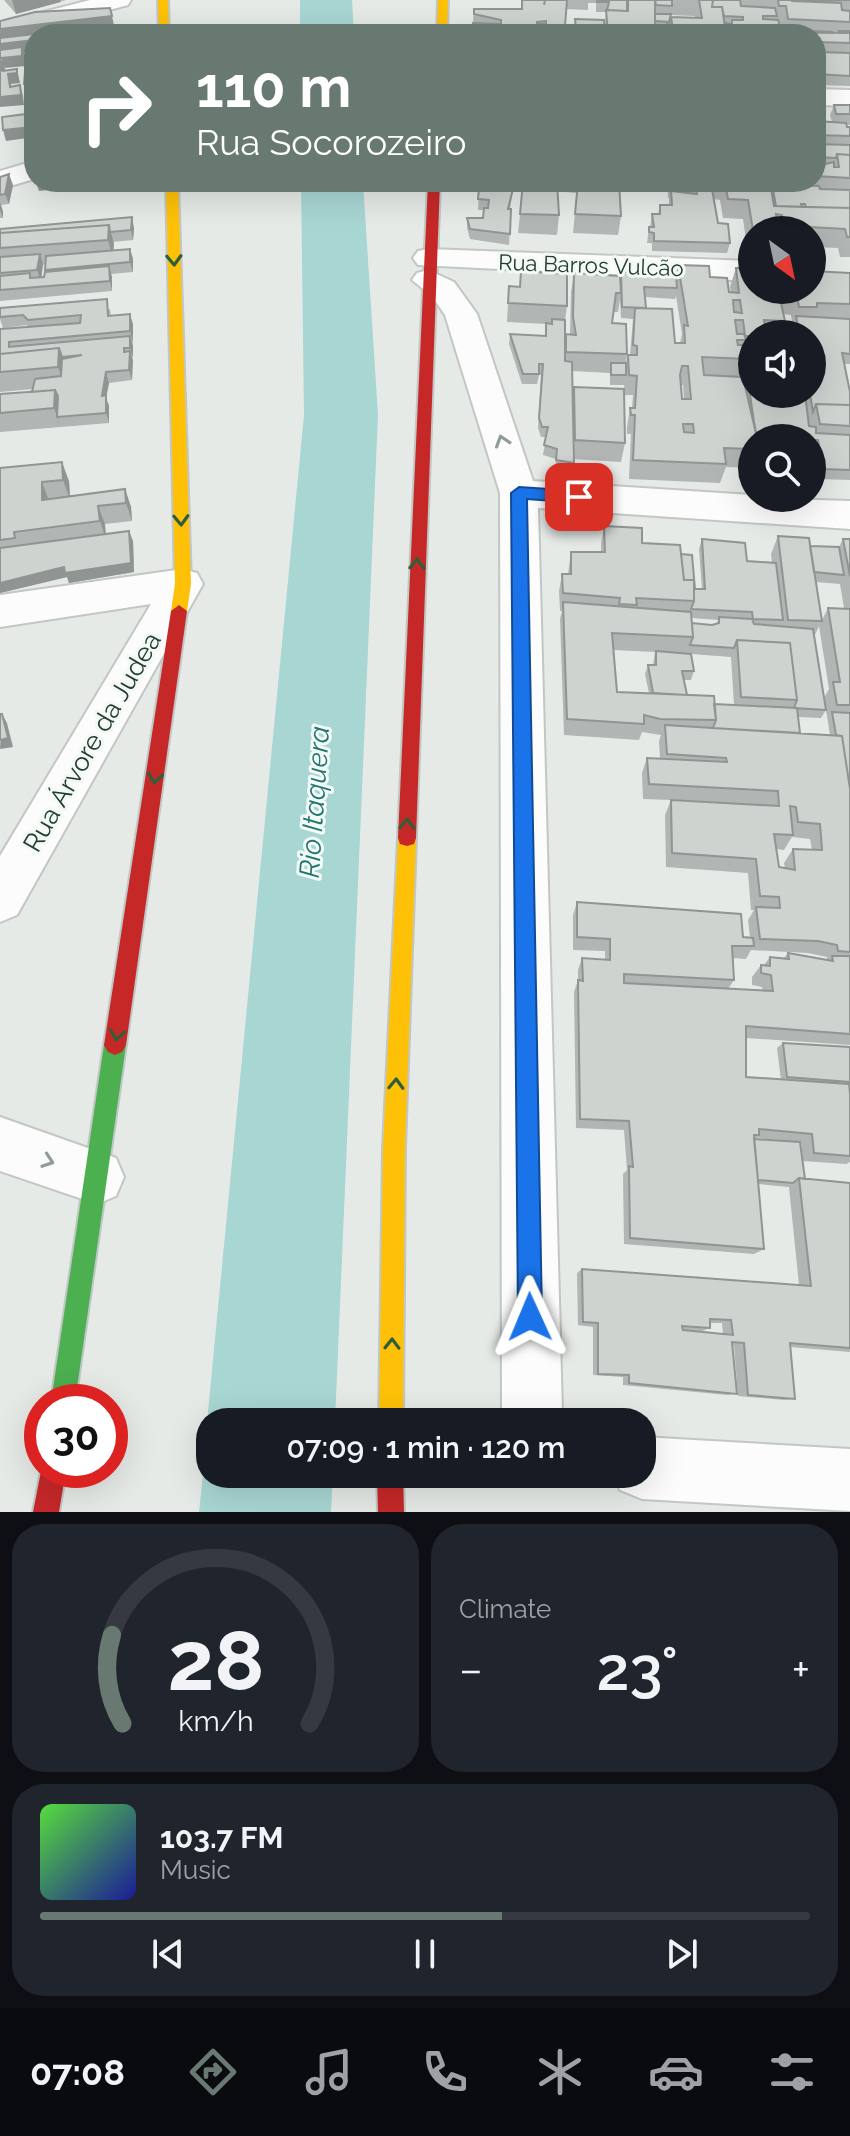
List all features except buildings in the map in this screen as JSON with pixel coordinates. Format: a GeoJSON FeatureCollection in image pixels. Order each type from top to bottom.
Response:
{"type":"FeatureCollection","features":[{"type":"Feature","properties":{"kind":"street"},"geometry":{"type":"LineString","coordinates":[[27,24],[119,0]]}},
{"type":"Feature","properties":{"kind":"street"},"geometry":{"type":"LineString","coordinates":[[163,0],[164,24]]}},
{"type":"Feature","properties":{"kind":"street"},"geometry":{"type":"LineString","coordinates":[[442,24],[443,0]]}},
{"type":"Feature","properties":{"kind":"street"},"geometry":{"type":"LineString","coordinates":[[0,31],[24,25]]}},
{"type":"Feature","properties":{"kind":"street"},"geometry":{"type":"LineString","coordinates":[[826,97],[850,98]]}},
{"type":"Feature","properties":{"kind":"street"},"geometry":{"type":"LineString","coordinates":[[0,180],[24,173]]}},
{"type":"Feature","properties":{"kind":"street"},"geometry":{"type":"LineString","coordinates":[[66,1384],[183,584],[172,192]]}},
{"type":"Feature","properties":{"kind":"street"},"geometry":{"type":"LineString","coordinates":[[391,1408],[394,1148],[433,192]]}},
{"type":"Feature","properties":{"kind":"street"},"geometry":{"type":"LineString","coordinates":[[429,269],[461,314],[519,493],[534,1408]]}},
{"type":"Feature","properties":{"kind":"street","name":"Rua Barros Vulcão"},"geometry":{"type":"LineString","coordinates":[[429,269],[738,271]]}},
{"type":"Feature","properties":{"kind":"street"},"geometry":{"type":"LineString","coordinates":[[519,493],[850,515]]}},
{"type":"Feature","properties":{"kind":"street"},"geometry":{"type":"LineString","coordinates":[[0,611],[183,584]]}},
{"type":"Feature","properties":{"kind":"street","name":"Rua Árvore da Judea"},"geometry":{"type":"LineString","coordinates":[[0,900],[183,584]]}},
{"type":"Feature","properties":{"kind":"street"},"geometry":{"type":"LineString","coordinates":[[0,1144],[97,1177]]}},
{"type":"Feature","properties":{"kind":"street"},"geometry":{"type":"LineString","coordinates":[[656,1469],[850,1480]]}},
{"type":"Feature","properties":{"kind":"street"},"geometry":{"type":"LineString","coordinates":[[46,1512],[50,1488]]}},
{"type":"Feature","properties":{"kind":"street"},"geometry":{"type":"LineString","coordinates":[[390,1488],[391,1512]]}},
{"type":"Feature","properties":{"kind":"waterway","name":"Rio Itaquera"},"geometry":{"type":"LineString","coordinates":[[326,0],[327,24]]}},
{"type":"Feature","properties":{"kind":"waterway","name":"Rio Itaquera"},"geometry":{"type":"LineString","coordinates":[[272,1408],[341,415],[332,192]]}},
{"type":"Feature","properties":{"kind":"waterway","name":"Rio Itaquera"},"geometry":{"type":"LineString","coordinates":[[265,1512],[267,1488]]}},
{"type":"Feature","properties":{"kind":"traffic: fast"},"geometry":{"type":"LineString","coordinates":[[66,1384],[115,1045]]}},
{"type":"Feature","properties":{"kind":"traffic: slow"},"geometry":{"type":"LineString","coordinates":[[163,0],[164,24]]}},
{"type":"Feature","properties":{"kind":"traffic: slow"},"geometry":{"type":"LineString","coordinates":[[442,24],[443,0]]}},
{"type":"Feature","properties":{"kind":"traffic: slow"},"geometry":{"type":"LineString","coordinates":[[172,192],[183,584],[179,611]]}},
{"type":"Feature","properties":{"kind":"traffic: slow"},"geometry":{"type":"LineString","coordinates":[[391,1408],[394,1148],[407,838]]}},
{"type":"Feature","properties":{"kind":"traffic: jam"},"geometry":{"type":"LineString","coordinates":[[407,838],[434,192]]}},
{"type":"Feature","properties":{"kind":"traffic: jam"},"geometry":{"type":"LineString","coordinates":[[115,1045],[179,611]]}},
{"type":"Feature","properties":{"kind":"traffic: jam"},"geometry":{"type":"LineString","coordinates":[[46,1512],[50,1488]]}},
{"type":"Feature","properties":{"kind":"traffic: jam"},"geometry":{"type":"LineString","coordinates":[[390,1488],[391,1512]]}},
{"type":"Feature","properties":{"kind":"route"},"geometry":{"type":"LineString","coordinates":[[530,1317],[519,493],[579,497]]}}]}
